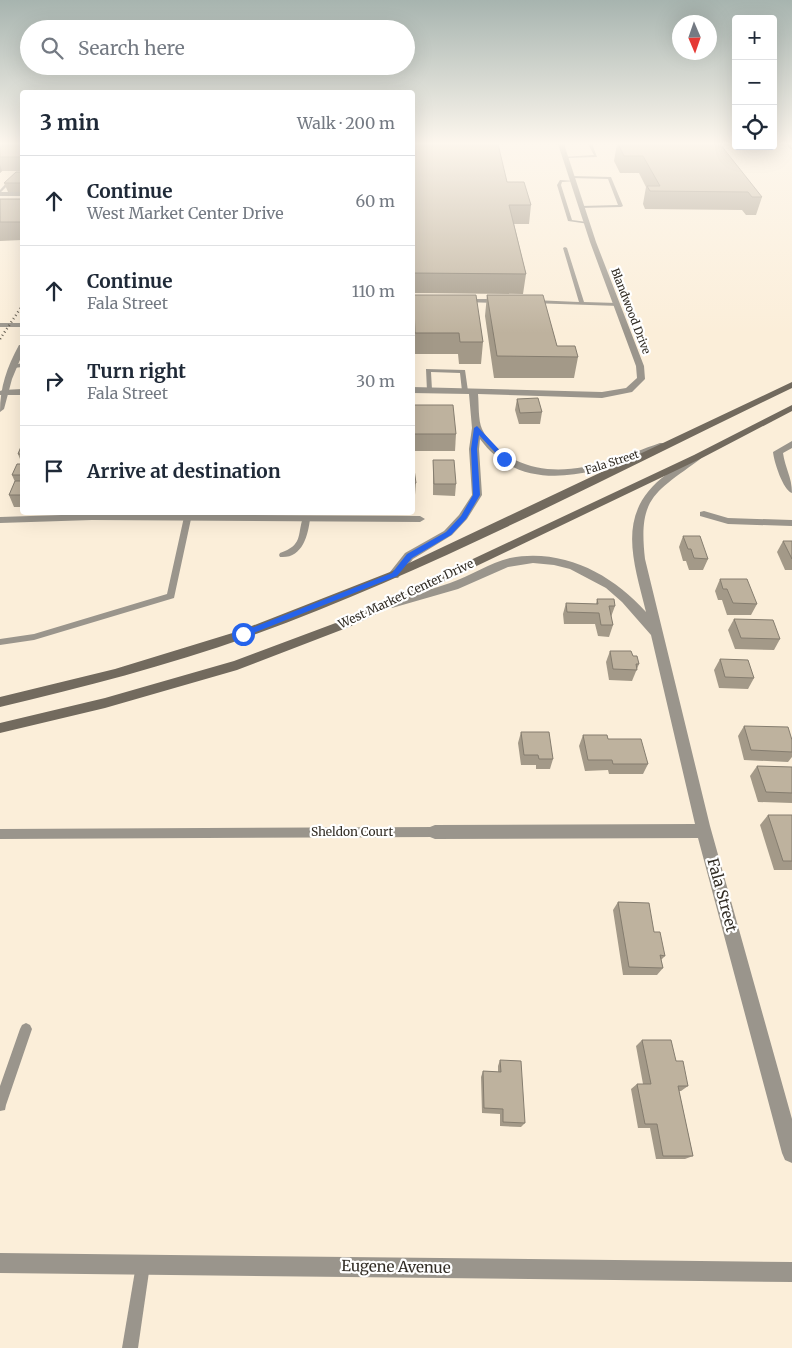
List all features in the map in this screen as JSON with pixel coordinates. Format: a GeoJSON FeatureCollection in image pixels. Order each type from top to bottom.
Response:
{"type":"FeatureCollection","features":[{"type":"Feature","properties":{"kind":"main road","name":"West Market Center Drive"},"geometry":{"type":"LineString","coordinates":[[0,702],[115,674],[243,634],[394,575],[792,385]]}},
{"type":"Feature","properties":{"kind":"main road","name":"West Market Center Drive"},"geometry":{"type":"LineString","coordinates":[[0,728],[105,703],[237,665],[345,624],[697,456],[792,408]]}},
{"type":"Feature","properties":{"kind":"street","name":"Blandwood Drive"},"geometry":{"type":"LineString","coordinates":[[415,390],[602,395],[629,390],[641,379],[640,366],[581,207]]}},
{"type":"Feature","properties":{"kind":"street"},"geometry":{"type":"LineString","coordinates":[[0,325],[20,325]]}},
{"type":"Feature","properties":{"kind":"street"},"geometry":{"type":"LineString","coordinates":[[0,409],[3,393],[18,366]]}},
{"type":"Feature","properties":{"kind":"street"},"geometry":{"type":"LineString","coordinates":[[394,575],[409,556],[448,533],[464,517],[477,495],[474,449],[477,428],[469,391]]}},
{"type":"Feature","properties":{"kind":"street"},"geometry":{"type":"LineString","coordinates":[[3,393],[20,392]]}},
{"type":"Feature","properties":{"kind":"street","name":"Fala Street"},"geometry":{"type":"LineString","coordinates":[[477,428],[504,459],[537,472],[553,474],[579,473],[672,442]]}},
{"type":"Feature","properties":{"kind":"street"},"geometry":{"type":"LineString","coordinates":[[792,444],[778,452],[778,462],[792,490]]}},
{"type":"Feature","properties":{"kind":"street","name":"Fala Street"},"geometry":{"type":"LineString","coordinates":[[697,456],[656,488],[641,510],[637,539],[658,636],[705,831],[792,1153]]}},
{"type":"Feature","properties":{"kind":"street"},"geometry":{"type":"LineString","coordinates":[[704,514],[728,521],[792,523]]}},
{"type":"Feature","properties":{"kind":"street"},"geometry":{"type":"LineString","coordinates":[[0,520],[92,517],[420,519]]}},
{"type":"Feature","properties":{"kind":"street","name":"Fala Street"},"geometry":{"type":"LineString","coordinates":[[382,606],[461,584],[510,562],[551,562],[589,571],[603,579],[629,600],[658,636]]}},
{"type":"Feature","properties":{"kind":"street","name":"Sheldon Court"},"geometry":{"type":"LineString","coordinates":[[435,832],[705,831]]}},
{"type":"Feature","properties":{"kind":"street","name":"Eugene Avenue"},"geometry":{"type":"LineString","coordinates":[[0,1263],[792,1272]]}},
{"type":"Feature","properties":{"kind":"lane"},"geometry":{"type":"LineString","coordinates":[[566,207],[570,221],[587,223]]}},
{"type":"Feature","properties":{"kind":"lane"},"geometry":{"type":"LineString","coordinates":[[564,248],[582,303]]}},
{"type":"Feature","properties":{"kind":"lane"},"geometry":{"type":"LineString","coordinates":[[457,301],[502,302]]}},
{"type":"Feature","properties":{"kind":"lane"},"geometry":{"type":"LineString","coordinates":[[528,302],[617,305]]}},
{"type":"Feature","properties":{"kind":"lane"},"geometry":{"type":"LineString","coordinates":[[430,390],[428,370],[463,371],[469,391]]}},
{"type":"Feature","properties":{"kind":"lane"},"geometry":{"type":"LineString","coordinates":[[0,642],[34,638],[171,596],[187,519]]}},
{"type":"Feature","properties":{"kind":"lane"},"geometry":{"type":"LineString","coordinates":[[283,555],[293,552],[303,542],[306,519]]}},
{"type":"Feature","properties":{"kind":"lane","name":"Sheldon Court"},"geometry":{"type":"LineString","coordinates":[[0,834],[435,832]]}},
{"type":"Feature","properties":{"kind":"lane"},"geometry":{"type":"LineString","coordinates":[[0,1105],[26,1029]]}},
{"type":"Feature","properties":{"kind":"lane"},"geometry":{"type":"LineString","coordinates":[[130,1348],[143,1264]]}},
{"type":"Feature","properties":{"kind":"building"},"geometry":{"type":"Polygon","coordinates":[[[0,207],[20,207],[20,222],[0,222],[0,207]]]}},
{"type":"Feature","properties":{"kind":"building"},"geometry":{"type":"Polygon","coordinates":[[[415,207],[509,207],[526,274],[415,273],[415,207]]]}},
{"type":"Feature","properties":{"kind":"building"},"geometry":{"type":"Polygon","coordinates":[[[415,295],[476,295],[483,342],[460,342],[459,333],[415,333],[415,295]]]}},
{"type":"Feature","properties":{"kind":"building"},"geometry":{"type":"Polygon","coordinates":[[[487,295],[543,295],[557,346],[575,346],[578,357],[497,356],[487,295]]]}},
{"type":"Feature","properties":{"kind":"building"},"geometry":{"type":"Polygon","coordinates":[[[538,398],[542,412],[520,413],[517,399],[538,398]]]}},
{"type":"Feature","properties":{"kind":"building"},"geometry":{"type":"Polygon","coordinates":[[[415,405],[453,405],[456,434],[415,434],[415,405]]]}},
{"type":"Feature","properties":{"kind":"building"},"geometry":{"type":"Polygon","coordinates":[[[433,460],[454,460],[456,484],[434,484],[433,460]]]}},
{"type":"Feature","properties":{"kind":"building"},"geometry":{"type":"Polygon","coordinates":[[[17,464],[20,464],[20,475],[12,475],[17,464]]]}},
{"type":"Feature","properties":{"kind":"building"},"geometry":{"type":"Polygon","coordinates":[[[15,481],[20,481],[20,495],[9,495],[15,481]]]}},
{"type":"Feature","properties":{"kind":"building"},"geometry":{"type":"Polygon","coordinates":[[[683,536],[700,536],[708,559],[694,558],[683,536]]]}},
{"type":"Feature","properties":{"kind":"building"},"geometry":{"type":"Polygon","coordinates":[[[783,541],[792,541],[792,559],[783,541]]]}},
{"type":"Feature","properties":{"kind":"building"},"geometry":{"type":"Polygon","coordinates":[[[720,579],[747,579],[757,604],[733,603],[727,589],[723,589],[720,579]]]}},
{"type":"Feature","properties":{"kind":"building"},"geometry":{"type":"Polygon","coordinates":[[[597,599],[614,599],[615,606],[609,606],[613,625],[601,625],[599,613],[567,612],[566,603],[598,604],[597,599]]]}},
{"type":"Feature","properties":{"kind":"building"},"geometry":{"type":"Polygon","coordinates":[[[734,619],[773,620],[780,639],[741,638],[734,619]]]}},
{"type":"Feature","properties":{"kind":"building"},"geometry":{"type":"Polygon","coordinates":[[[610,651],[631,651],[633,656],[637,656],[639,664],[636,664],[637,670],[613,669],[610,651]]]}},
{"type":"Feature","properties":{"kind":"building"},"geometry":{"type":"Polygon","coordinates":[[[720,659],[748,660],[754,678],[725,677],[720,659]]]}},
{"type":"Feature","properties":{"kind":"building"},"geometry":{"type":"Polygon","coordinates":[[[744,726],[788,727],[792,740],[792,752],[751,750],[744,726]]]}},
{"type":"Feature","properties":{"kind":"building"},"geometry":{"type":"Polygon","coordinates":[[[521,732],[549,732],[553,759],[539,759],[538,755],[524,755],[521,732]]]}},
{"type":"Feature","properties":{"kind":"building"},"geometry":{"type":"Polygon","coordinates":[[[583,735],[607,735],[608,739],[641,739],[648,764],[613,764],[612,760],[588,760],[583,735]]]}},
{"type":"Feature","properties":{"kind":"building"},"geometry":{"type":"Polygon","coordinates":[[[757,766],[792,767],[792,793],[766,792],[757,766]]]}},
{"type":"Feature","properties":{"kind":"building"},"geometry":{"type":"Polygon","coordinates":[[[768,815],[792,815],[792,861],[783,861],[768,815]]]}},
{"type":"Feature","properties":{"kind":"building"},"geometry":{"type":"Polygon","coordinates":[[[618,902],[649,903],[654,932],[660,932],[665,956],[660,955],[663,968],[629,967],[618,902]]]}},
{"type":"Feature","properties":{"kind":"building"},"geometry":{"type":"Polygon","coordinates":[[[642,1040],[671,1040],[676,1061],[683,1061],[688,1086],[678,1086],[693,1156],[663,1156],[657,1124],[645,1124],[637,1084],[651,1084],[642,1040]]]}},
{"type":"Feature","properties":{"kind":"building"},"geometry":{"type":"Polygon","coordinates":[[[500,1060],[521,1061],[525,1123],[503,1122],[503,1109],[484,1108],[483,1071],[501,1072],[500,1060]]]}},
{"type":"Feature","properties":{"kind":"railway"},"geometry":{"type":"LineString","coordinates":[[0,339],[20,309]]}},
{"type":"Feature","properties":{"kind":"route"},"geometry":{"type":"LineString","coordinates":[[243,634],[394,575],[409,556],[448,533],[464,517],[477,495],[474,449],[477,428],[504,459]]}}]}
